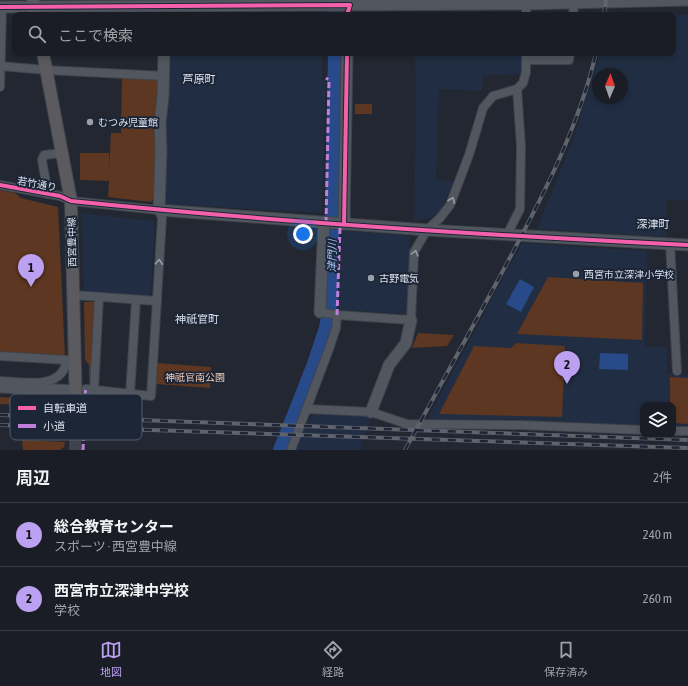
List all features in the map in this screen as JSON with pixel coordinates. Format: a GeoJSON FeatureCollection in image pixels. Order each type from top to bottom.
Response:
{"type":"FeatureCollection","features":[{"type":"Feature","properties":{"kind":"main road","name":"西宮豊中線"},"geometry":{"type":"LineString","coordinates":[[43,56],[71,201],[73,296],[85,390],[83,394]]}},
{"type":"Feature","properties":{"kind":"street"},"geometry":{"type":"LineString","coordinates":[[0,87],[3,5],[34,7],[344,6],[427,2],[526,6],[574,3],[688,0]]}},
{"type":"Feature","properties":{"kind":"street"},"geometry":{"type":"LineString","coordinates":[[573,12],[574,3]]}},
{"type":"Feature","properties":{"kind":"street"},"geometry":{"type":"LineString","coordinates":[[142,395],[151,396],[162,218],[159,210],[161,150],[160,123],[164,56]]}},
{"type":"Feature","properties":{"kind":"street"},"geometry":{"type":"LineString","coordinates":[[346,56],[334,223],[320,312],[337,315],[411,320]]}},
{"type":"Feature","properties":{"kind":"street"},"geometry":{"type":"LineString","coordinates":[[371,412],[389,365],[406,343],[411,320],[414,252],[427,230],[440,218],[450,205],[470,155],[483,108],[493,96],[517,89],[523,83],[526,72],[526,56],[570,60],[570,56]]}},
{"type":"Feature","properties":{"kind":"street"},"geometry":{"type":"LineString","coordinates":[[0,66],[164,76]]}},
{"type":"Feature","properties":{"kind":"street"},"geometry":{"type":"LineString","coordinates":[[507,235],[520,209],[521,146],[517,89]]}},
{"type":"Feature","properties":{"kind":"street"},"geometry":{"type":"LineString","coordinates":[[48,194],[42,160],[44,155],[62,153]]}},
{"type":"Feature","properties":{"kind":"street","name":"若竹通り"},"geometry":{"type":"LineString","coordinates":[[0,185],[60,196],[71,201],[159,210]]}},
{"type":"Feature","properties":{"kind":"street"},"geometry":{"type":"LineString","coordinates":[[159,210],[427,230],[688,245]]}},
{"type":"Feature","properties":{"kind":"street"},"geometry":{"type":"LineString","coordinates":[[670,244],[677,371]]}},
{"type":"Feature","properties":{"kind":"street"},"geometry":{"type":"LineString","coordinates":[[73,296],[157,301]]}},
{"type":"Feature","properties":{"kind":"street"},"geometry":{"type":"LineString","coordinates":[[85,390],[99,297]]}},
{"type":"Feature","properties":{"kind":"street"},"geometry":{"type":"LineString","coordinates":[[0,387],[85,390],[130,394],[136,300]]}},
{"type":"Feature","properties":{"kind":"street"},"geometry":{"type":"LineString","coordinates":[[291,450],[329,349],[336,328],[337,315]]}},
{"type":"Feature","properties":{"kind":"street"},"geometry":{"type":"LineString","coordinates":[[0,356],[67,360],[66,367],[63,372],[58,377],[45,382],[35,383],[0,380]]}},
{"type":"Feature","properties":{"kind":"street"},"geometry":{"type":"LineString","coordinates":[[307,409],[371,412],[407,424],[519,425],[640,430]]}},
{"type":"Feature","properties":{"kind":"street"},"geometry":{"type":"LineString","coordinates":[[676,431],[688,431]]}},
{"type":"Feature","properties":{"kind":"shaded area"},"geometry":{"type":"Polygon","coordinates":[[[676,15],[688,15],[688,200],[666,200],[666,237],[537,229],[574,137],[592,79],[592,104],[628,104],[628,68],[595,68],[599,56],[676,56],[676,15]]]}},
{"type":"Feature","properties":{"kind":"shaded area"},"geometry":{"type":"Polygon","coordinates":[[[168,56],[322,56],[322,80],[326,80],[322,213],[164,204],[164,120],[170,70],[168,69],[168,56]]]}},
{"type":"Feature","properties":{"kind":"shaded area"},"geometry":{"type":"Polygon","coordinates":[[[415,56],[523,56],[523,74],[483,75],[482,91],[439,89],[436,180],[454,181],[440,211],[431,218],[414,221],[416,116],[415,56]]]}},
{"type":"Feature","properties":{"kind":"shaded area"},"geometry":{"type":"Polygon","coordinates":[[[81,213],[155,221],[151,294],[148,297],[84,293],[81,213]]]}},
{"type":"Feature","properties":{"kind":"shaded area"},"geometry":{"type":"Polygon","coordinates":[[[342,230],[410,236],[408,314],[339,310],[342,230]]]}},
{"type":"Feature","properties":{"kind":"shaded area"},"geometry":{"type":"Polygon","coordinates":[[[522,243],[647,251],[645,346],[668,347],[667,373],[688,375],[688,427],[676,426],[676,402],[640,402],[640,426],[427,420],[522,243]]]}},
{"type":"Feature","properties":{"kind":"shaded area"},"geometry":{"type":"Polygon","coordinates":[[[314,413],[372,415],[360,450],[297,450],[297,445],[307,423],[314,413]]]}},
{"type":"Feature","properties":{"kind":"green space"},"geometry":{"type":"Polygon","coordinates":[[[122,78],[155,79],[160,83],[155,197],[151,202],[108,197],[109,181],[80,180],[80,153],[109,153],[109,168],[111,133],[121,133],[122,78]]]}},
{"type":"Feature","properties":{"kind":"green space"},"geometry":{"type":"Polygon","coordinates":[[[355,104],[372,104],[372,114],[355,114],[355,104]]]}},
{"type":"Feature","properties":{"kind":"green space"},"geometry":{"type":"Polygon","coordinates":[[[0,190],[15,193],[21,198],[58,207],[65,357],[0,354],[0,190]]]}},
{"type":"Feature","properties":{"kind":"green space"},"geometry":{"type":"Polygon","coordinates":[[[548,277],[643,283],[642,340],[517,334],[548,277]]]}},
{"type":"Feature","properties":{"kind":"green space"},"geometry":{"type":"Polygon","coordinates":[[[84,302],[95,302],[93,378],[89,378],[89,365],[85,360],[84,302]]]}},
{"type":"Feature","properties":{"kind":"green space"},"geometry":{"type":"Polygon","coordinates":[[[418,333],[454,335],[447,346],[412,348],[418,333]]]}},
{"type":"Feature","properties":{"kind":"green space"},"geometry":{"type":"Polygon","coordinates":[[[516,343],[565,346],[562,417],[439,414],[474,346],[511,348],[516,343]]]}},
{"type":"Feature","properties":{"kind":"green space","name":"神祇官南公園"},"geometry":{"type":"Polygon","coordinates":[[[157,363],[211,367],[210,388],[156,384],[157,363]]]}},
{"type":"Feature","properties":{"kind":"green space"},"geometry":{"type":"Polygon","coordinates":[[[670,377],[688,378],[688,424],[676,423],[676,402],[670,402],[670,377]]]}},
{"type":"Feature","properties":{"kind":"green space"},"geometry":{"type":"Polygon","coordinates":[[[0,397],[10,398],[10,405],[0,404],[0,397]]]}},
{"type":"Feature","properties":{"kind":"green space"},"geometry":{"type":"Polygon","coordinates":[[[22,440],[65,442],[64,447],[60,450],[23,450],[22,440]]]}},
{"type":"Feature","properties":{"kind":"water"},"geometry":{"type":"Polygon","coordinates":[[[520,279],[534,287],[521,312],[506,304],[520,279]]]}},
{"type":"Feature","properties":{"kind":"water"},"geometry":{"type":"Polygon","coordinates":[[[600,353],[628,354],[628,370],[599,369],[600,353]]]}},
{"type":"Feature","properties":{"kind":"waterway","name":"津門川"},"geometry":{"type":"LineString","coordinates":[[336,0],[336,12]]}},
{"type":"Feature","properties":{"kind":"waterway","name":"津門川"},"geometry":{"type":"LineString","coordinates":[[280,450],[314,364],[326,328],[331,299],[335,56]]}},
{"type":"Feature","properties":{"kind":"tunnel"},"geometry":{"type":"LineString","coordinates":[[75,440],[75,450]]}},
{"type":"Feature","properties":{"kind":"railway"},"geometry":{"type":"LineString","coordinates":[[604,12],[606,0]]}},
{"type":"Feature","properties":{"kind":"railway"},"geometry":{"type":"LineString","coordinates":[[405,450],[498,280],[541,197],[567,141],[588,83],[595,56]]}},
{"type":"Feature","properties":{"kind":"railway"},"geometry":{"type":"LineString","coordinates":[[0,415],[10,415]]}},
{"type":"Feature","properties":{"kind":"railway"},"geometry":{"type":"LineString","coordinates":[[142,420],[688,440]]}},
{"type":"Feature","properties":{"kind":"railway"},"geometry":{"type":"LineString","coordinates":[[0,425],[10,425]]}},
{"type":"Feature","properties":{"kind":"railway"},"geometry":{"type":"LineString","coordinates":[[142,430],[688,448]]}},
{"type":"Feature","properties":{"kind":"marked path"},"geometry":{"type":"LineString","coordinates":[[326,78],[329,80],[326,223]]}},
{"type":"Feature","properties":{"kind":"marked path"},"geometry":{"type":"LineString","coordinates":[[337,315],[340,227],[344,224]]}},
{"type":"Feature","properties":{"kind":"marked path"},"geometry":{"type":"LineString","coordinates":[[85,394],[86,389]]}},
{"type":"Feature","properties":{"kind":"marked path"},"geometry":{"type":"LineString","coordinates":[[83,440],[83,450]]}},
{"type":"Feature","properties":{"kind":"cycle path"},"geometry":{"type":"LineString","coordinates":[[0,7],[350,5],[348,12]]}},
{"type":"Feature","properties":{"kind":"cycle path"},"geometry":{"type":"LineString","coordinates":[[344,224],[347,56]]}},
{"type":"Feature","properties":{"kind":"cycle path"},"geometry":{"type":"LineString","coordinates":[[0,185],[60,196],[71,201],[148,209],[302,222],[688,245]]}},
{"type":"Feature","properties":{"kind":"place","name":"むつみ児童館"},"geometry":{"type":"Point","coordinates":[90,122]}},
{"type":"Feature","properties":{"kind":"place","name":"西宮市立深津小学校"},"geometry":{"type":"Point","coordinates":[576,274]}},
{"type":"Feature","properties":{"kind":"place","name":"古野電気"},"geometry":{"type":"Point","coordinates":[371,278]}},
{"type":"Feature","properties":{"kind":"place","name":"総合教育センター"},"geometry":{"type":"Point","coordinates":[31,287]}},
{"type":"Feature","properties":{"kind":"place","name":"西宮市立深津中学校"},"geometry":{"type":"Point","coordinates":[567,384]}},
{"type":"Feature","properties":{"kind":"district","name":"芦原町"},"geometry":{"type":"Point","coordinates":[199,79]}},
{"type":"Feature","properties":{"kind":"district","name":"深津町"},"geometry":{"type":"Point","coordinates":[653,224]}},
{"type":"Feature","properties":{"kind":"district","name":"神祇官町"},"geometry":{"type":"Point","coordinates":[197,319]}}]}
